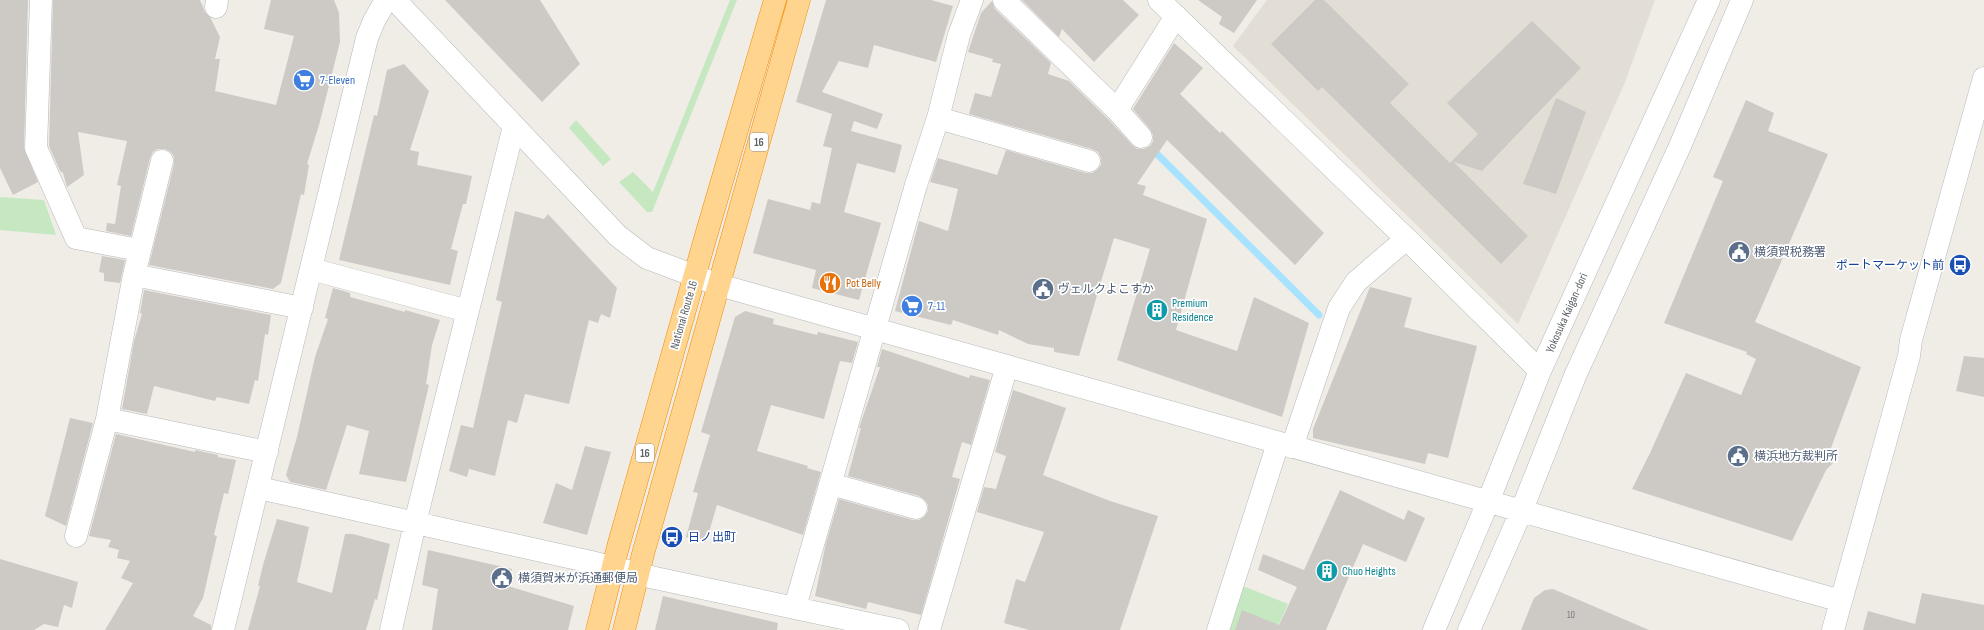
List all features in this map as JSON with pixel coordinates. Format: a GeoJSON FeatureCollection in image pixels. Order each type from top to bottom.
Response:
{"type":"FeatureCollection","features":[{"type":"Feature","properties":{"kind":"highway","name":"National Route 16"},"geometry":{"type":"LineString","coordinates":[[597,630],[613,567],[774,0]]}},
{"type":"Feature","properties":{"kind":"highway","name":"National Route 16"},"geometry":{"type":"LineString","coordinates":[[624,630],[638,574],[799,0]]}},
{"type":"Feature","properties":{"kind":"street"},"geometry":{"type":"LineString","coordinates":[[41,0],[36,148],[76,238],[140,250]]}},
{"type":"Feature","properties":{"kind":"street"},"geometry":{"type":"LineString","coordinates":[[223,630],[259,488],[367,38],[374,21],[386,0]]}},
{"type":"Feature","properties":{"kind":"street"},"geometry":{"type":"LineString","coordinates":[[395,0],[630,247],[647,258],[719,285],[1841,602]]}},
{"type":"Feature","properties":{"kind":"street"},"geometry":{"type":"LineString","coordinates":[[796,607],[916,185],[938,118],[958,35],[972,0]]}},
{"type":"Feature","properties":{"kind":"street"},"geometry":{"type":"LineString","coordinates":[[1004,0],[1117,110],[1141,137]]}},
{"type":"Feature","properties":{"kind":"street"},"geometry":{"type":"LineString","coordinates":[[1159,0],[1406,239],[1540,372]]}},
{"type":"Feature","properties":{"kind":"street","name":"Yokosuka Kaigan-dori"},"geometry":{"type":"LineString","coordinates":[[1434,630],[1488,502],[1540,372],[1709,0]]}},
{"type":"Feature","properties":{"kind":"street"},"geometry":{"type":"LineString","coordinates":[[1468,630],[1521,512],[1575,376],[1680,146],[1742,0]]}},
{"type":"Feature","properties":{"kind":"street"},"geometry":{"type":"LineString","coordinates":[[1117,110],[1176,16]]}},
{"type":"Feature","properties":{"kind":"street"},"geometry":{"type":"LineString","coordinates":[[1833,630],[1909,356],[1911,340],[1984,78]]}},
{"type":"Feature","properties":{"kind":"street"},"geometry":{"type":"LineString","coordinates":[[938,118],[1089,161]]}},
{"type":"Feature","properties":{"kind":"street"},"geometry":{"type":"LineString","coordinates":[[391,630],[415,524],[514,126]]}},
{"type":"Feature","properties":{"kind":"street"},"geometry":{"type":"LineString","coordinates":[[76,536],[107,420],[134,275],[162,161]]}},
{"type":"Feature","properties":{"kind":"street"},"geometry":{"type":"LineString","coordinates":[[1218,630],[1285,445],[1339,308],[1356,282],[1406,239]]}},
{"type":"Feature","properties":{"kind":"street"},"geometry":{"type":"LineString","coordinates":[[311,269],[468,311]]}},
{"type":"Feature","properties":{"kind":"street"},"geometry":{"type":"LineString","coordinates":[[134,275],[302,308]]}},
{"type":"Feature","properties":{"kind":"street"},"geometry":{"type":"LineString","coordinates":[[929,630],[1007,366]]}},
{"type":"Feature","properties":{"kind":"street"},"geometry":{"type":"LineString","coordinates":[[107,420],[267,452]]}},
{"type":"Feature","properties":{"kind":"street"},"geometry":{"type":"LineString","coordinates":[[831,484],[916,508]]}},
{"type":"Feature","properties":{"kind":"street"},"geometry":{"type":"LineString","coordinates":[[259,488],[613,567],[638,574],[898,630]]}},
{"type":"Feature","properties":{"kind":"shaded area"},"geometry":{"type":"Polygon","coordinates":[[[1267,0],[1655,0],[1625,82],[1518,324],[1233,46],[1267,0]]]}},
{"type":"Feature","properties":{"kind":"green space"},"geometry":{"type":"Polygon","coordinates":[[[730,0],[737,0],[652,212],[647,212],[619,182],[633,172],[653,192],[730,0]]]}},
{"type":"Feature","properties":{"kind":"green space"},"geometry":{"type":"Polygon","coordinates":[[[576,120],[611,159],[603,166],[569,128],[576,120]]]}},
{"type":"Feature","properties":{"kind":"green space"},"geometry":{"type":"Polygon","coordinates":[[[0,197],[44,200],[56,235],[0,230],[0,197]]]}},
{"type":"Feature","properties":{"kind":"green space"},"geometry":{"type":"Polygon","coordinates":[[[1243,586],[1288,604],[1276,630],[1230,630],[1243,586]]]}},
{"type":"Feature","properties":{"kind":"building"},"geometry":{"type":"Polygon","coordinates":[[[0,0],[28,0],[24,148],[38,182],[13,195],[0,168],[0,0]]]}},
{"type":"Feature","properties":{"kind":"building"},"geometry":{"type":"Polygon","coordinates":[[[53,0],[200,0],[205,12],[210,17],[220,37],[215,59],[220,59],[215,91],[276,105],[294,36],[264,29],[271,0],[334,0],[339,13],[340,42],[319,125],[307,164],[309,165],[304,195],[301,194],[281,283],[273,289],[149,265],[174,164],[174,157],[171,152],[165,149],[158,149],[153,152],[150,158],[131,236],[106,231],[107,223],[115,224],[121,186],[117,185],[127,141],[78,132],[84,175],[67,187],[63,173],[60,171],[49,146],[53,0]]]}},
{"type":"Feature","properties":{"kind":"building"},"geometry":{"type":"Polygon","coordinates":[[[445,0],[540,0],[580,64],[542,102],[445,0]]]}},
{"type":"Feature","properties":{"kind":"building"},"geometry":{"type":"Polygon","coordinates":[[[826,0],[931,0],[953,6],[936,62],[874,45],[868,68],[839,61],[822,92],[883,114],[877,129],[854,121],[851,131],[902,145],[895,173],[857,163],[844,212],[881,223],[859,300],[812,288],[816,270],[753,253],[768,199],[810,210],[812,202],[820,204],[832,148],[823,146],[832,114],[796,102],[826,0]]]}},
{"type":"Feature","properties":{"kind":"building"},"geometry":{"type":"Polygon","coordinates":[[[1022,0],[1123,0],[1139,15],[1094,62],[1062,29],[1059,37],[1022,0]]]}},
{"type":"Feature","properties":{"kind":"building"},"geometry":{"type":"Polygon","coordinates":[[[1198,0],[1257,0],[1234,33],[1219,24],[1222,17],[1198,0]]]}},
{"type":"Feature","properties":{"kind":"building"},"geometry":{"type":"Polygon","coordinates":[[[1315,0],[1324,0],[1409,84],[1390,103],[1450,163],[1478,134],[1447,103],[1532,21],[1581,68],[1482,171],[1454,162],[1528,236],[1501,264],[1322,87],[1318,91],[1271,44],[1315,0]]]}},
{"type":"Feature","properties":{"kind":"building"},"geometry":{"type":"Polygon","coordinates":[[[992,1],[995,9],[1051,63],[1048,74],[1069,81],[1137,149],[1144,149],[1150,146],[1153,141],[1153,135],[1150,129],[1133,109],[1174,43],[1203,68],[1180,94],[1220,133],[1222,131],[1324,233],[1295,265],[1167,140],[1137,184],[1146,186],[1143,195],[1207,219],[1176,330],[1237,351],[1254,297],[1309,323],[1282,417],[1117,360],[1150,249],[1114,238],[1079,356],[1054,352],[1054,348],[1028,344],[999,330],[998,335],[953,320],[951,325],[895,311],[919,221],[948,231],[958,189],[930,182],[938,158],[997,175],[1006,150],[1086,173],[1092,173],[1101,165],[1101,158],[1098,152],[1092,149],[969,114],[975,93],[991,97],[1001,64],[992,62],[993,59],[968,52],[981,13],[992,1]]]}},
{"type":"Feature","properties":{"kind":"building"},"geometry":{"type":"Polygon","coordinates":[[[404,64],[429,91],[410,150],[419,152],[417,165],[472,176],[466,204],[463,204],[451,249],[458,251],[450,285],[339,260],[374,115],[377,116],[387,70],[404,64]]]}},
{"type":"Feature","properties":{"kind":"building"},"geometry":{"type":"Polygon","coordinates":[[[1556,98],[1586,112],[1556,194],[1523,184],[1556,98]]]}},
{"type":"Feature","properties":{"kind":"building"},"geometry":{"type":"Polygon","coordinates":[[[1746,100],[1774,113],[1768,131],[1828,154],[1755,322],[1861,367],[1827,459],[1833,463],[1826,470],[1792,541],[1632,489],[1686,373],[1741,395],[1756,359],[1746,354],[1747,352],[1664,323],[1723,181],[1713,177],[1746,100]]]}},
{"type":"Feature","properties":{"kind":"building"},"geometry":{"type":"Polygon","coordinates":[[[515,211],[544,219],[548,214],[617,288],[610,318],[601,314],[598,323],[589,320],[569,404],[525,394],[517,423],[508,420],[495,476],[469,469],[467,477],[449,471],[461,425],[473,428],[502,302],[496,300],[515,211]]]}},
{"type":"Feature","properties":{"kind":"building"},"geometry":{"type":"Polygon","coordinates":[[[102,256],[125,260],[120,283],[104,281],[104,273],[99,272],[102,256]]]}},
{"type":"Feature","properties":{"kind":"building"},"geometry":{"type":"Polygon","coordinates":[[[1370,287],[1412,298],[1404,327],[1477,346],[1448,458],[1428,453],[1425,464],[1313,438],[1313,429],[1370,287]]]}},
{"type":"Feature","properties":{"kind":"building"},"geometry":{"type":"Polygon","coordinates":[[[333,288],[350,293],[350,297],[440,320],[432,345],[426,384],[429,385],[406,482],[359,474],[369,431],[347,425],[326,490],[290,482],[286,475],[297,437],[315,357],[328,319],[325,318],[333,288]]]}},
{"type":"Feature","properties":{"kind":"building"},"geometry":{"type":"Polygon","coordinates":[[[144,290],[271,315],[268,335],[265,334],[258,381],[255,380],[249,404],[217,397],[215,401],[154,386],[147,414],[122,409],[134,341],[142,314],[140,313],[144,290]]]}},
{"type":"Feature","properties":{"kind":"building"},"geometry":{"type":"Polygon","coordinates":[[[745,311],[774,319],[773,324],[817,335],[818,332],[858,342],[852,363],[840,361],[824,419],[771,405],[757,451],[808,466],[807,468],[821,472],[803,535],[717,505],[706,542],[686,537],[698,493],[693,492],[710,435],[701,432],[735,317],[745,311]]]}},
{"type":"Feature","properties":{"kind":"building"},"geometry":{"type":"Polygon","coordinates":[[[882,349],[969,378],[970,375],[990,380],[971,445],[962,442],[952,477],[960,479],[921,615],[868,602],[866,609],[815,596],[826,543],[839,499],[913,520],[919,520],[924,517],[928,511],[928,505],[925,500],[919,496],[848,476],[861,428],[859,428],[880,367],[877,367],[882,349]]]}},
{"type":"Feature","properties":{"kind":"building"},"geometry":{"type":"Polygon","coordinates":[[[1964,356],[1984,358],[1984,397],[1956,391],[1964,356]]]}},
{"type":"Feature","properties":{"kind":"building"},"geometry":{"type":"Polygon","coordinates":[[[1013,390],[1066,408],[1043,475],[1110,501],[1158,516],[1120,630],[1029,630],[1004,623],[1016,579],[1025,582],[1044,532],[977,512],[984,487],[996,489],[1006,456],[995,452],[1013,390]]]}},
{"type":"Feature","properties":{"kind":"building"},"geometry":{"type":"Polygon","coordinates":[[[70,418],[93,423],[66,526],[45,516],[70,418]]]}},
{"type":"Feature","properties":{"kind":"building"},"geometry":{"type":"Polygon","coordinates":[[[116,434],[236,460],[228,494],[224,493],[214,535],[217,536],[203,598],[193,616],[211,625],[211,630],[105,630],[133,583],[121,578],[130,561],[117,558],[119,550],[108,547],[111,540],[89,536],[116,434]]]}},
{"type":"Feature","properties":{"kind":"building"},"geometry":{"type":"Polygon","coordinates":[[[585,446],[611,452],[587,535],[543,523],[556,483],[572,490],[585,446]]]}},
{"type":"Feature","properties":{"kind":"building","name":"Chuo Heights"},"geometry":{"type":"Polygon","coordinates":[[[1340,490],[1404,520],[1408,510],[1425,518],[1406,562],[1363,544],[1326,630],[1235,630],[1242,610],[1279,625],[1297,587],[1258,570],[1263,554],[1304,570],[1340,490]]]}},
{"type":"Feature","properties":{"kind":"building"},"geometry":{"type":"Polygon","coordinates":[[[277,519],[309,527],[297,582],[332,593],[345,534],[353,534],[390,544],[377,600],[375,599],[366,630],[248,630],[260,586],[258,586],[263,565],[277,519]]]}},
{"type":"Feature","properties":{"kind":"building"},"geometry":{"type":"Polygon","coordinates":[[[428,550],[512,569],[508,586],[574,606],[568,630],[432,630],[438,589],[422,585],[428,550]]]}},
{"type":"Feature","properties":{"kind":"building"},"geometry":{"type":"Polygon","coordinates":[[[0,559],[78,582],[72,608],[64,605],[58,627],[44,624],[34,630],[0,630],[0,559]]]}},
{"type":"Feature","properties":{"kind":"building"},"geometry":{"type":"Polygon","coordinates":[[[1553,589],[1649,630],[1521,630],[1534,598],[1545,590],[1553,589]]]}},
{"type":"Feature","properties":{"kind":"building"},"geometry":{"type":"Polygon","coordinates":[[[1922,593],[1984,605],[1984,630],[1863,630],[1868,611],[1915,624],[1922,593]]]}},
{"type":"Feature","properties":{"kind":"building"},"geometry":{"type":"Polygon","coordinates":[[[663,596],[778,623],[777,630],[655,630],[663,596]]]}},
{"type":"Feature","properties":{"kind":"waterway"},"geometry":{"type":"LineString","coordinates":[[1155,152],[1319,315]]}},
{"type":"Feature","properties":{"kind":"place","name":"7-Eleven"},"geometry":{"type":"Point","coordinates":[304,80]}},
{"type":"Feature","properties":{"kind":"place","name":"横須賀税務署"},"geometry":{"type":"Point","coordinates":[1739,252]}},
{"type":"Feature","properties":{"kind":"place","name":"ポートマーケット前"},"geometry":{"type":"Point","coordinates":[1960,265]}},
{"type":"Feature","properties":{"kind":"place","name":"Pot Belly"},"geometry":{"type":"Point","coordinates":[830,283]}},
{"type":"Feature","properties":{"kind":"place","name":"ヴェルクよこすか"},"geometry":{"type":"Point","coordinates":[1043,289]}},
{"type":"Feature","properties":{"kind":"place","name":"7-11"},"geometry":{"type":"Point","coordinates":[912,306]}},
{"type":"Feature","properties":{"kind":"place","name":"Premium Residence"},"geometry":{"type":"Point","coordinates":[1157,310]}},
{"type":"Feature","properties":{"kind":"place","name":"横浜地方裁判所"},"geometry":{"type":"Point","coordinates":[1738,456]}},
{"type":"Feature","properties":{"kind":"place","name":"日ノ出町"},"geometry":{"type":"Point","coordinates":[672,537]}},
{"type":"Feature","properties":{"kind":"place","name":"Chuo Heights"},"geometry":{"type":"Point","coordinates":[1327,571]}},
{"type":"Feature","properties":{"kind":"place","name":"横須賀米が浜通郵便局"},"geometry":{"type":"Point","coordinates":[502,578]}}]}
